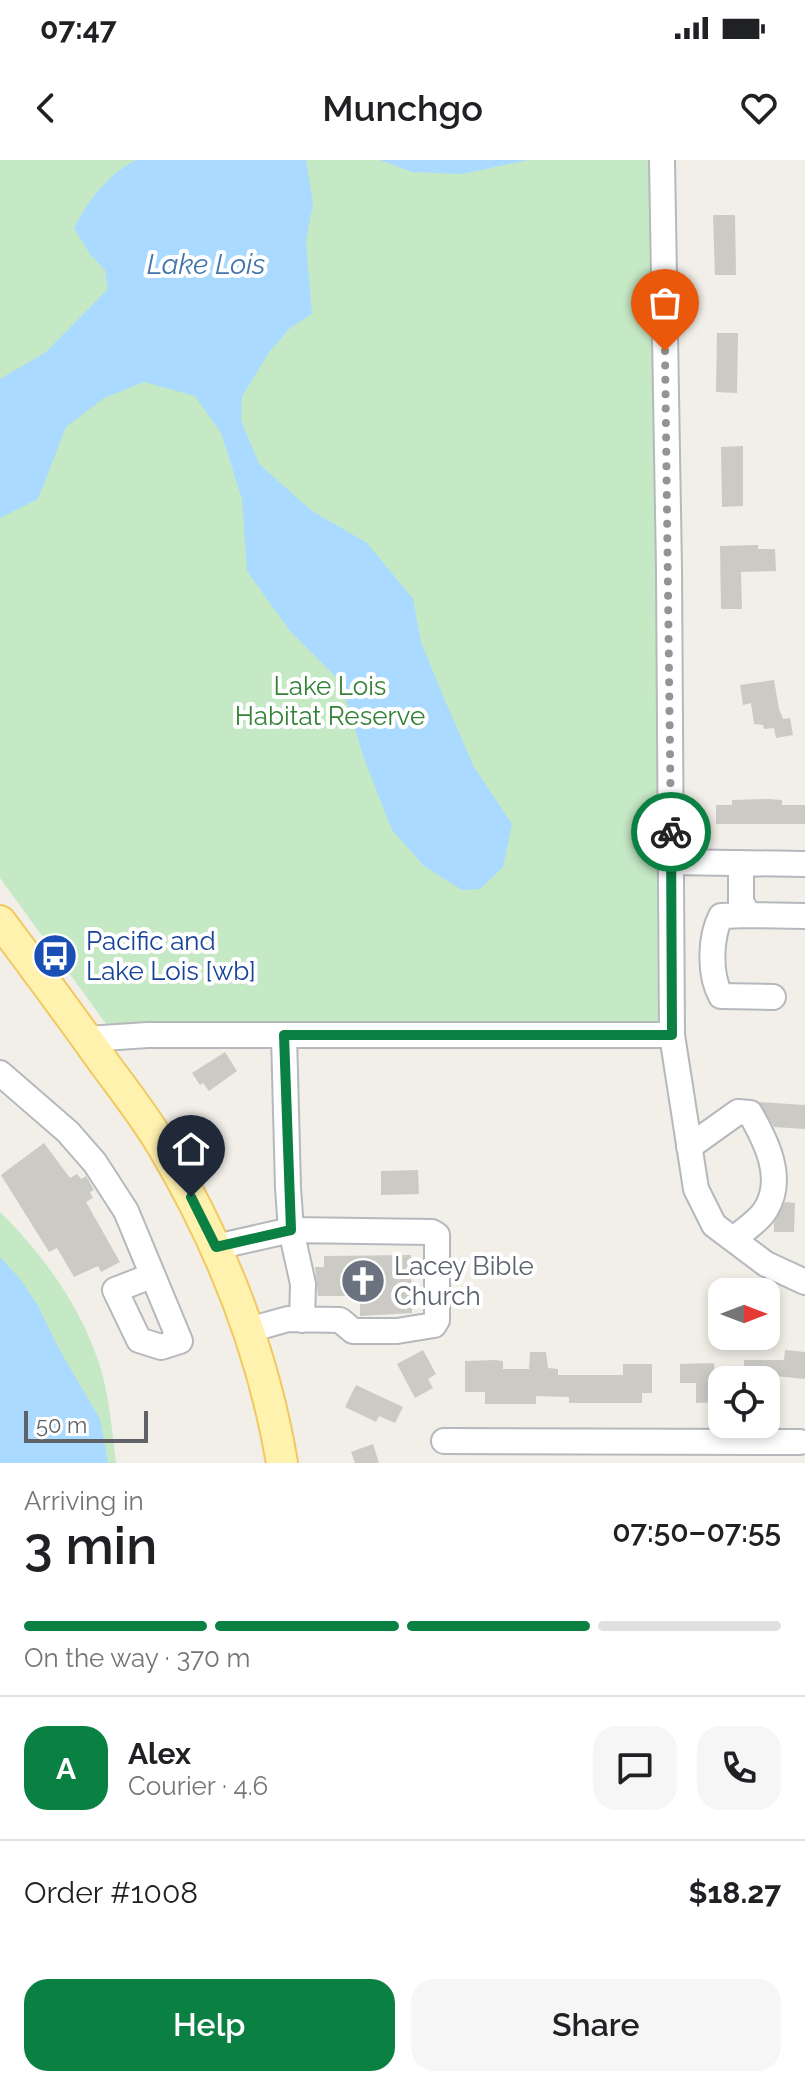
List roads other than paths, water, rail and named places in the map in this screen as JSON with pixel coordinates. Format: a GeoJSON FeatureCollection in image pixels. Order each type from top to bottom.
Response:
{"type":"FeatureCollection","features":[{"type":"Feature","properties":{"kind":"main road"},"geometry":{"type":"LineString","coordinates":[[0,921],[162,1144],[216,1247],[249,1330],[270,1404],[282,1463]]}},
{"type":"Feature","properties":{"kind":"street"},"geometry":{"type":"LineString","coordinates":[[662,160],[669,554],[672,1035],[696,1189],[714,1225],[766,1264],[805,1282]]}},
{"type":"Feature","properties":{"kind":"street"},"geometry":{"type":"LineString","coordinates":[[671,862],[805,864]]}},
{"type":"Feature","properties":{"kind":"street"},"geometry":{"type":"LineString","coordinates":[[741,863],[741,902],[749,915]]}},
{"type":"Feature","properties":{"kind":"street"},"geometry":{"type":"LineString","coordinates":[[773,997],[721,996],[714,983],[714,929],[721,916],[805,916]]}},
{"type":"Feature","properties":{"kind":"street"},"geometry":{"type":"LineString","coordinates":[[87,1039],[148,1035],[672,1035]]}},
{"type":"Feature","properties":{"kind":"street"},"geometry":{"type":"LineString","coordinates":[[284,1035],[291,1230],[303,1284],[302,1320]]}},
{"type":"Feature","properties":{"kind":"street"},"geometry":{"type":"LineString","coordinates":[[0,1073],[68,1132],[95,1163],[126,1211],[151,1276]]}},
{"type":"Feature","properties":{"kind":"street"},"geometry":{"type":"LineString","coordinates":[[689,1147],[738,1112],[750,1113],[764,1137],[775,1177],[771,1196],[766,1210],[734,1239]]}},
{"type":"Feature","properties":{"kind":"street"},"geometry":{"type":"LineString","coordinates":[[216,1247],[291,1230],[432,1232],[437,1235],[437,1320],[434,1325],[397,1331],[353,1331],[340,1320],[288,1319],[249,1330]]}},
{"type":"Feature","properties":{"kind":"street"},"geometry":{"type":"LineString","coordinates":[[444,1441],[683,1452],[800,1442]]}},
{"type":"Feature","properties":{"kind":"water","name":"Lake Lois"},"geometry":{"type":"Polygon","coordinates":[[[136,160],[306,160],[313,204],[306,241],[312,314],[290,328],[270,351],[242,396],[241,420],[259,464],[312,511],[367,543],[413,599],[421,642],[474,767],[512,824],[503,867],[480,889],[462,890],[424,866],[392,830],[365,761],[340,681],[290,631],[247,571],[242,499],[221,433],[195,396],[144,382],[104,398],[66,427],[38,499],[0,518],[0,379],[46,352],[108,289],[105,270],[90,254],[74,228],[100,189],[116,173],[136,160]]]}},
{"type":"Feature","properties":{"kind":"water"},"geometry":{"type":"Polygon","coordinates":[[[380,160],[528,160],[462,174],[412,172],[380,160]]]}},
{"type":"Feature","properties":{"kind":"water"},"geometry":{"type":"Polygon","coordinates":[[[0,1257],[37,1304],[100,1419],[108,1463],[0,1463],[0,1257]]]}},
{"type":"Feature","properties":{"kind":"place","name":"Pacific and Lake Lois [wb]"},"geometry":{"type":"Point","coordinates":[55,956]}},
{"type":"Feature","properties":{"kind":"place","name":"Lacey Bible Church"},"geometry":{"type":"Point","coordinates":[363,1281]}},
{"type":"Feature","properties":{"kind":"park label","name":"Lake Lois Habitat Reserve"},"geometry":{"type":"Point","coordinates":[330,701]}}]}
